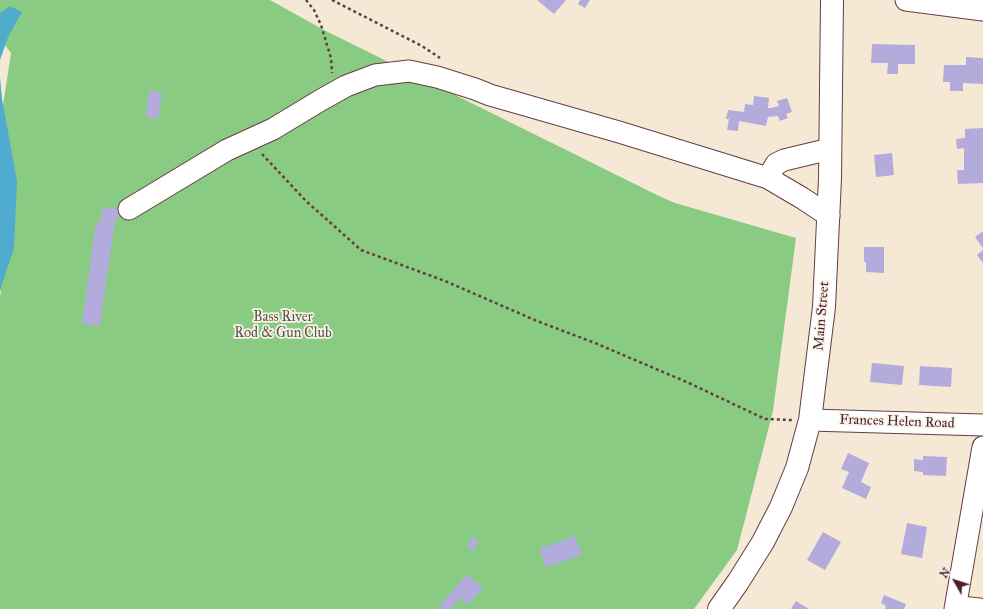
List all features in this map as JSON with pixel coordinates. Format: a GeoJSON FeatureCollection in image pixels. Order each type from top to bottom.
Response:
{"type":"FeatureCollection","features":[{"type":"Feature","properties":{"kind":"main road","name":"Main Street"},"geometry":{"type":"LineString","coordinates":[[720,609],[763,542],[781,507],[797,468],[810,420],[824,307],[829,216],[832,0]]}},
{"type":"Feature","properties":{"kind":"street"},"geometry":{"type":"LineString","coordinates":[[906,0],[983,10]]}},
{"type":"Feature","properties":{"kind":"street"},"geometry":{"type":"LineString","coordinates":[[129,209],[227,150],[273,129],[346,86],[375,75],[409,71],[437,77],[474,88],[490,95],[619,132],[768,178],[829,216]]}},
{"type":"Feature","properties":{"kind":"street"},"geometry":{"type":"LineString","coordinates":[[768,178],[776,164],[784,160],[830,149]]}},
{"type":"Feature","properties":{"kind":"street","name":"Frances Helen Road"},"geometry":{"type":"LineString","coordinates":[[810,420],[983,425]]}},
{"type":"Feature","properties":{"kind":"street"},"geometry":{"type":"LineString","coordinates":[[979,609],[961,607],[956,609],[983,447]]}},
{"type":"Feature","properties":{"kind":"path"},"geometry":{"type":"LineString","coordinates":[[306,0],[314,10],[321,25],[331,58],[332,74]]}},
{"type":"Feature","properties":{"kind":"path"},"geometry":{"type":"LineString","coordinates":[[332,0],[422,46],[441,58]]}},
{"type":"Feature","properties":{"kind":"path"},"geometry":{"type":"LineString","coordinates":[[249,140],[306,201],[360,250],[445,281],[537,321],[595,343],[689,383],[765,419],[810,420]]}},
{"type":"Feature","properties":{"kind":"green space","name":"Bass River Rod & Gun Club"},"geometry":{"type":"Polygon","coordinates":[[[0,0],[270,0],[324,30],[659,196],[675,203],[796,238],[773,411],[737,550],[694,609],[0,609],[0,125],[11,53],[0,39],[0,0]]]}},
{"type":"Feature","properties":{"kind":"water"},"geometry":{"type":"Polygon","coordinates":[[[10,6],[22,12],[8,37],[0,60],[0,13],[10,6]]]}},
{"type":"Feature","properties":{"kind":"water"},"geometry":{"type":"Polygon","coordinates":[[[0,77],[2,99],[17,181],[14,248],[0,290],[0,77]]]}},
{"type":"Feature","properties":{"kind":"building"},"geometry":{"type":"Polygon","coordinates":[[[537,0],[566,0],[554,14],[537,0]]]}},
{"type":"Feature","properties":{"kind":"building"},"geometry":{"type":"Polygon","coordinates":[[[580,0],[590,0],[585,8],[578,4],[580,0]]]}},
{"type":"Feature","properties":{"kind":"building"},"geometry":{"type":"Polygon","coordinates":[[[872,44],[915,45],[915,64],[898,64],[898,74],[887,74],[888,63],[871,63],[872,44]]]}},
{"type":"Feature","properties":{"kind":"building"},"geometry":{"type":"Polygon","coordinates":[[[966,57],[983,58],[983,84],[963,83],[963,91],[950,91],[950,82],[943,82],[944,65],[966,65],[966,57]]]}},
{"type":"Feature","properties":{"kind":"building"},"geometry":{"type":"Polygon","coordinates":[[[149,91],[162,93],[158,119],[146,117],[149,91]]]}},
{"type":"Feature","properties":{"kind":"building"},"geometry":{"type":"Polygon","coordinates":[[[754,96],[769,98],[768,108],[779,106],[777,101],[787,98],[792,112],[786,114],[788,118],[780,121],[778,116],[768,117],[766,126],[739,121],[738,131],[727,130],[729,119],[726,119],[728,110],[744,112],[745,104],[753,105],[754,96]]]}},
{"type":"Feature","properties":{"kind":"building"},"geometry":{"type":"Polygon","coordinates":[[[983,128],[983,183],[958,184],[957,170],[964,170],[964,148],[957,149],[956,139],[965,138],[965,129],[983,128]]]}},
{"type":"Feature","properties":{"kind":"building"},"geometry":{"type":"Polygon","coordinates":[[[892,153],[894,175],[876,177],[874,155],[892,153]]]}},
{"type":"Feature","properties":{"kind":"building"},"geometry":{"type":"Polygon","coordinates":[[[103,207],[119,209],[118,220],[115,220],[100,326],[82,324],[96,222],[101,223],[103,207]]]}},
{"type":"Feature","properties":{"kind":"building"},"geometry":{"type":"Polygon","coordinates":[[[983,231],[983,248],[975,237],[983,231]]]}},
{"type":"Feature","properties":{"kind":"building"},"geometry":{"type":"Polygon","coordinates":[[[864,247],[884,247],[884,273],[866,272],[864,247]]]}},
{"type":"Feature","properties":{"kind":"building"},"geometry":{"type":"Polygon","coordinates":[[[983,250],[983,263],[977,255],[983,250]]]}},
{"type":"Feature","properties":{"kind":"building"},"geometry":{"type":"Polygon","coordinates":[[[872,363],[904,366],[902,385],[870,382],[872,363]]]}},
{"type":"Feature","properties":{"kind":"building"},"geometry":{"type":"Polygon","coordinates":[[[920,366],[952,368],[951,387],[919,385],[920,366]]]}},
{"type":"Feature","properties":{"kind":"building"},"geometry":{"type":"Polygon","coordinates":[[[848,453],[869,463],[861,482],[871,487],[866,499],[842,488],[849,472],[841,469],[848,453]]]}},
{"type":"Feature","properties":{"kind":"building"},"geometry":{"type":"Polygon","coordinates":[[[923,456],[947,457],[946,476],[923,475],[923,472],[914,471],[914,459],[923,460],[923,456]]]}},
{"type":"Feature","properties":{"kind":"building"},"geometry":{"type":"Polygon","coordinates":[[[907,523],[927,527],[922,558],[901,554],[907,523]]]}},
{"type":"Feature","properties":{"kind":"building"},"geometry":{"type":"Polygon","coordinates":[[[823,532],[841,542],[825,570],[807,560],[823,532]]]}},
{"type":"Feature","properties":{"kind":"building"},"geometry":{"type":"Polygon","coordinates":[[[575,536],[582,555],[546,567],[539,549],[575,536]]]}},
{"type":"Feature","properties":{"kind":"building"},"geometry":{"type":"Polygon","coordinates":[[[473,537],[479,542],[472,551],[466,546],[473,537]]]}},
{"type":"Feature","properties":{"kind":"building"},"geometry":{"type":"Polygon","coordinates":[[[467,574],[483,588],[468,605],[460,598],[450,609],[442,609],[440,605],[467,574]]]}},
{"type":"Feature","properties":{"kind":"building"},"geometry":{"type":"Polygon","coordinates":[[[884,595],[906,604],[904,609],[885,609],[886,606],[881,603],[884,595]]]}},
{"type":"Feature","properties":{"kind":"building"},"geometry":{"type":"Polygon","coordinates":[[[796,601],[809,609],[791,609],[796,601]]]}}]}
